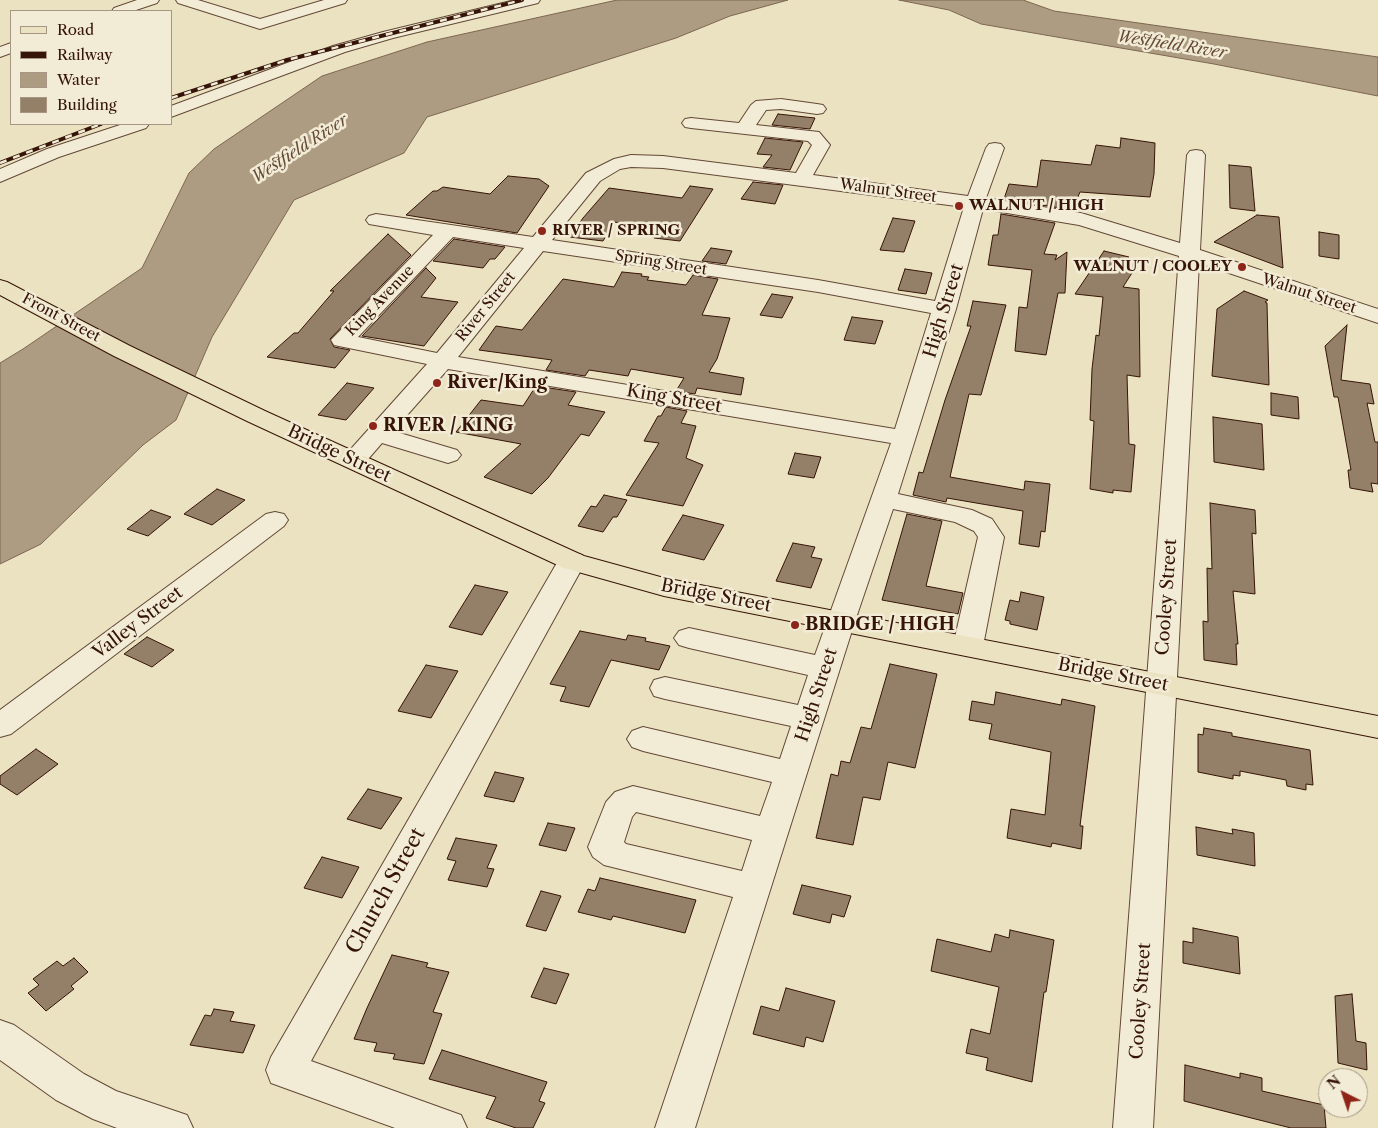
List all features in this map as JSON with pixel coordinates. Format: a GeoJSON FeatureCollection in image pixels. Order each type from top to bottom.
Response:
{"type":"FeatureCollection","features":[{"type":"Feature","properties":{"kind":"main road","name":"Front Street"},"geometry":{"type":"LineString","coordinates":[[6,289],[122,351]]}},
{"type":"Feature","properties":{"kind":"main road","name":"Bridge Street"},"geometry":{"type":"LineString","coordinates":[[122,351],[256,416],[572,561],[664,587],[1378,727]]}},
{"type":"Feature","properties":{"kind":"street"},"geometry":{"type":"LineString","coordinates":[[122,10],[152,0]]}},
{"type":"Feature","properties":{"kind":"street"},"geometry":{"type":"LineString","coordinates":[[183,0],[260,24],[340,0]]}},
{"type":"Feature","properties":{"kind":"street"},"geometry":{"type":"LineString","coordinates":[[172,112],[340,49],[388,35],[533,0]]}},
{"type":"Feature","properties":{"kind":"street"},"geometry":{"type":"LineString","coordinates":[[744,129],[757,109],[762,105],[781,104],[817,109]]}},
{"type":"Feature","properties":{"kind":"street"},"geometry":{"type":"LineString","coordinates":[[691,123],[813,136],[821,145],[802,179]]}},
{"type":"Feature","properties":{"kind":"street"},"geometry":{"type":"LineString","coordinates":[[0,176],[53,153],[137,125]]}},
{"type":"Feature","properties":{"kind":"street","name":"High Street"},"geometry":{"type":"LineString","coordinates":[[675,1128],[841,621],[905,438],[945,309],[975,203],[995,148]]}},
{"type":"Feature","properties":{"kind":"street","name":"Cooley Street"},"geometry":{"type":"LineString","coordinates":[[1133,1128],[1196,155]]}},
{"type":"Feature","properties":{"kind":"street","name":"Walnut Street"},"geometry":{"type":"LineString","coordinates":[[623,162],[641,160],[663,162],[802,179],[1030,210],[1081,220],[1378,316]]}},
{"type":"Feature","properties":{"kind":"street","name":"River Street"},"geometry":{"type":"LineString","coordinates":[[387,437],[437,395],[436,389],[422,384],[443,361],[593,177],[623,162]]}},
{"type":"Feature","properties":{"kind":"street","name":"Spring Street"},"geometry":{"type":"LineString","coordinates":[[376,220],[818,286],[945,309]]}},
{"type":"Feature","properties":{"kind":"street","name":"King Avenue"},"geometry":{"type":"LineString","coordinates":[[443,361],[342,340],[448,230]]}},
{"type":"Feature","properties":{"kind":"street","name":"King Street"},"geometry":{"type":"LineString","coordinates":[[443,361],[905,438]]}},
{"type":"Feature","properties":{"kind":"street"},"geometry":{"type":"LineString","coordinates":[[354,460],[387,437],[448,455]]}},
{"type":"Feature","properties":{"kind":"street"},"geometry":{"type":"LineString","coordinates":[[884,499],[964,516],[983,525],[991,537],[968,646]]}},
{"type":"Feature","properties":{"kind":"street","name":"Valley Street"},"geometry":{"type":"LineString","coordinates":[[0,726],[276,520]]}},
{"type":"Feature","properties":{"kind":"street","name":"Church Street"},"geometry":{"type":"LineString","coordinates":[[447,1128],[285,1070],[572,561]]}},
{"type":"Feature","properties":{"kind":"street"},"geometry":{"type":"LineString","coordinates":[[689,638],[826,668]]}},
{"type":"Feature","properties":{"kind":"street"},"geometry":{"type":"LineString","coordinates":[[665,688],[809,720]]}},
{"type":"Feature","properties":{"kind":"street"},"geometry":{"type":"LineString","coordinates":[[643,739],[791,774]]}},
{"type":"Feature","properties":{"kind":"street"},"geometry":{"type":"LineString","coordinates":[[753,888],[616,855],[605,848],[618,810],[627,801],[634,799],[772,832]]}},
{"type":"Feature","properties":{"kind":"street"},"geometry":{"type":"LineString","coordinates":[[0,1037],[31,1062],[70,1087],[107,1106],[173,1128]]}},
{"type":"Feature","properties":{"kind":"water","name":"Westfield River"},"geometry":{"type":"Polygon","coordinates":[[[617,0],[788,0],[730,16],[676,38],[427,117],[404,153],[294,200],[212,337],[176,420],[143,445],[41,544],[0,564],[0,363],[142,268],[189,173],[214,149],[322,76],[427,42],[617,0]]]}},
{"type":"Feature","properties":{"kind":"water","name":"Westfield River"},"geometry":{"type":"Polygon","coordinates":[[[899,0],[1023,0],[1054,11],[1378,57],[1378,96],[1214,64],[981,24],[949,10],[899,0]]]}},
{"type":"Feature","properties":{"kind":"building"},"geometry":{"type":"Polygon","coordinates":[[[778,114],[815,118],[810,129],[772,125],[778,114]]]}},
{"type":"Feature","properties":{"kind":"building"},"geometry":{"type":"Polygon","coordinates":[[[765,138],[803,142],[790,170],[763,167],[772,155],[757,154],[765,138]]]}},
{"type":"Feature","properties":{"kind":"building"},"geometry":{"type":"Polygon","coordinates":[[[1121,138],[1155,143],[1154,174],[1150,197],[1080,192],[1077,199],[1064,198],[1060,208],[1004,199],[1009,184],[1037,187],[1041,160],[1091,165],[1096,145],[1120,148],[1121,138]]]}},
{"type":"Feature","properties":{"kind":"building"},"geometry":{"type":"Polygon","coordinates":[[[1229,165],[1251,167],[1255,211],[1230,208],[1229,165]]]}},
{"type":"Feature","properties":{"kind":"building"},"geometry":{"type":"Polygon","coordinates":[[[508,176],[539,179],[549,186],[517,233],[406,215],[433,191],[443,187],[490,194],[508,176]]]}},
{"type":"Feature","properties":{"kind":"building"},"geometry":{"type":"Polygon","coordinates":[[[753,182],[783,185],[775,204],[741,199],[753,182]]]}},
{"type":"Feature","properties":{"kind":"building"},"geometry":{"type":"Polygon","coordinates":[[[690,186],[713,189],[680,241],[654,238],[659,228],[614,222],[603,241],[570,237],[583,218],[609,188],[682,198],[690,186]]]}},
{"type":"Feature","properties":{"kind":"building"},"geometry":{"type":"Polygon","coordinates":[[[1001,214],[1055,223],[1044,254],[1057,255],[1055,260],[1067,252],[1065,293],[1058,293],[1046,355],[1015,351],[1019,307],[1027,308],[1032,270],[988,265],[993,235],[998,235],[1001,214]]]}},
{"type":"Feature","properties":{"kind":"building"},"geometry":{"type":"Polygon","coordinates":[[[1257,215],[1279,217],[1283,268],[1214,242],[1257,215]]]}},
{"type":"Feature","properties":{"kind":"building"},"geometry":{"type":"Polygon","coordinates":[[[893,218],[915,221],[904,252],[880,250],[893,218]]]}},
{"type":"Feature","properties":{"kind":"building"},"geometry":{"type":"Polygon","coordinates":[[[1319,232],[1339,235],[1339,259],[1319,256],[1319,232]]]}},
{"type":"Feature","properties":{"kind":"building"},"geometry":{"type":"Polygon","coordinates":[[[388,234],[411,255],[330,339],[334,347],[350,350],[335,368],[267,357],[294,333],[298,333],[334,291],[330,291],[388,234]]]}},
{"type":"Feature","properties":{"kind":"building"},"geometry":{"type":"Polygon","coordinates":[[[454,239],[505,247],[495,259],[490,259],[483,268],[433,261],[454,239]]]}},
{"type":"Feature","properties":{"kind":"building"},"geometry":{"type":"Polygon","coordinates":[[[711,248],[732,251],[726,264],[702,261],[711,248]]]}},
{"type":"Feature","properties":{"kind":"building"},"geometry":{"type":"Polygon","coordinates":[[[1104,251],[1129,257],[1127,259],[1139,262],[1123,287],[1139,289],[1140,377],[1127,375],[1129,444],[1135,445],[1131,492],[1113,490],[1113,493],[1090,489],[1094,421],[1090,420],[1092,369],[1096,335],[1099,336],[1103,297],[1075,294],[1104,251]]]}},
{"type":"Feature","properties":{"kind":"building"},"geometry":{"type":"Polygon","coordinates":[[[426,268],[436,278],[421,297],[458,302],[424,346],[362,336],[426,268]]]}},
{"type":"Feature","properties":{"kind":"building"},"geometry":{"type":"Polygon","coordinates":[[[905,269],[932,273],[926,294],[898,290],[905,269]]]}},
{"type":"Feature","properties":{"kind":"building"},"geometry":{"type":"Polygon","coordinates":[[[622,272],[642,274],[641,276],[649,277],[647,280],[686,285],[693,275],[718,279],[702,315],[730,318],[717,359],[709,372],[744,378],[741,395],[697,388],[695,394],[676,391],[684,378],[631,369],[628,376],[589,370],[585,376],[546,370],[552,360],[479,350],[496,326],[522,330],[563,279],[614,287],[622,272]]]}},
{"type":"Feature","properties":{"kind":"building"},"geometry":{"type":"Polygon","coordinates":[[[1244,291],[1268,300],[1265,302],[1267,303],[1269,385],[1212,376],[1217,309],[1244,291]]]}},
{"type":"Feature","properties":{"kind":"building"},"geometry":{"type":"Polygon","coordinates":[[[772,294],[793,297],[782,318],[760,315],[772,294]]]}},
{"type":"Feature","properties":{"kind":"building"},"geometry":{"type":"Polygon","coordinates":[[[973,301],[1006,305],[981,395],[969,394],[950,477],[1024,490],[1025,481],[1050,484],[1045,532],[1041,531],[1039,547],[1019,544],[1023,511],[947,498],[946,502],[913,495],[919,472],[923,473],[945,400],[971,326],[967,326],[973,301]]]}},
{"type":"Feature","properties":{"kind":"building"},"geometry":{"type":"Polygon","coordinates":[[[852,317],[883,321],[875,344],[844,340],[852,317]]]}},
{"type":"Feature","properties":{"kind":"building"},"geometry":{"type":"Polygon","coordinates":[[[1347,325],[1341,380],[1370,384],[1374,404],[1367,403],[1375,442],[1378,442],[1378,484],[1371,483],[1373,492],[1350,488],[1348,470],[1351,470],[1338,397],[1334,397],[1325,346],[1347,325]]]}},
{"type":"Feature","properties":{"kind":"building"},"geometry":{"type":"Polygon","coordinates":[[[347,383],[374,388],[346,420],[318,415],[347,383]]]}},
{"type":"Feature","properties":{"kind":"building"},"geometry":{"type":"Polygon","coordinates":[[[536,386],[576,392],[568,405],[605,412],[589,436],[581,434],[548,478],[532,494],[484,477],[521,444],[456,432],[481,400],[523,406],[536,386]]]}},
{"type":"Feature","properties":{"kind":"building"},"geometry":{"type":"Polygon","coordinates":[[[1271,393],[1298,397],[1299,419],[1271,415],[1271,393]]]}},
{"type":"Feature","properties":{"kind":"building"},"geometry":{"type":"Polygon","coordinates":[[[666,407],[687,411],[681,423],[696,426],[686,458],[703,465],[683,506],[626,495],[659,443],[644,441],[658,416],[661,416],[666,407]]]}},
{"type":"Feature","properties":{"kind":"building"},"geometry":{"type":"Polygon","coordinates":[[[1213,417],[1262,424],[1264,470],[1214,462],[1213,417]]]}},
{"type":"Feature","properties":{"kind":"building"},"geometry":{"type":"Polygon","coordinates":[[[795,453],[821,457],[814,478],[788,474],[795,453]]]}},
{"type":"Feature","properties":{"kind":"building"},"geometry":{"type":"Polygon","coordinates":[[[217,489],[245,500],[212,525],[184,514],[217,489]]]}},
{"type":"Feature","properties":{"kind":"building"},"geometry":{"type":"Polygon","coordinates":[[[604,495],[627,500],[617,517],[613,517],[603,532],[578,526],[591,506],[596,507],[604,495]]]}},
{"type":"Feature","properties":{"kind":"building"},"geometry":{"type":"Polygon","coordinates":[[[1210,503],[1255,510],[1256,534],[1252,533],[1255,594],[1233,591],[1238,644],[1236,644],[1237,665],[1204,660],[1203,621],[1208,622],[1207,568],[1212,569],[1210,503]]]}},
{"type":"Feature","properties":{"kind":"building"},"geometry":{"type":"Polygon","coordinates":[[[151,510],[171,517],[148,536],[127,529],[151,510]]]}},
{"type":"Feature","properties":{"kind":"building"},"geometry":{"type":"Polygon","coordinates":[[[907,514],[942,521],[926,586],[963,593],[958,614],[882,600],[907,514]]]}},
{"type":"Feature","properties":{"kind":"building"},"geometry":{"type":"Polygon","coordinates":[[[683,515],[724,525],[704,560],[662,550],[683,515]]]}},
{"type":"Feature","properties":{"kind":"building"},"geometry":{"type":"Polygon","coordinates":[[[793,543],[815,547],[811,557],[822,559],[811,588],[776,581],[793,543]]]}},
{"type":"Feature","properties":{"kind":"building"},"geometry":{"type":"Polygon","coordinates":[[[475,585],[508,592],[482,635],[449,627],[475,585]]]}},
{"type":"Feature","properties":{"kind":"building"},"geometry":{"type":"Polygon","coordinates":[[[1021,592],[1044,597],[1037,630],[1010,624],[1010,621],[1005,620],[1010,600],[1019,602],[1021,592]]]}},
{"type":"Feature","properties":{"kind":"building"},"geometry":{"type":"Polygon","coordinates":[[[580,631],[626,640],[628,635],[646,638],[645,641],[670,646],[659,670],[611,660],[589,707],[560,701],[566,687],[550,684],[580,631]]]}},
{"type":"Feature","properties":{"kind":"building"},"geometry":{"type":"Polygon","coordinates":[[[147,637],[174,650],[152,667],[124,654],[147,637]]]}},
{"type":"Feature","properties":{"kind":"building"},"geometry":{"type":"Polygon","coordinates":[[[890,664],[937,674],[915,768],[888,762],[880,800],[863,797],[853,845],[816,838],[831,774],[838,776],[841,761],[850,763],[861,727],[871,729],[890,664]]]}},
{"type":"Feature","properties":{"kind":"building"},"geometry":{"type":"Polygon","coordinates":[[[426,665],[458,671],[431,718],[398,711],[426,665]]]}},
{"type":"Feature","properties":{"kind":"building"},"geometry":{"type":"Polygon","coordinates":[[[996,692],[1061,705],[1062,699],[1095,706],[1080,826],[1083,826],[1081,849],[1052,843],[1051,847],[1007,838],[1011,809],[1045,815],[1051,752],[989,739],[992,724],[969,720],[972,701],[994,705],[996,692]]]}},
{"type":"Feature","properties":{"kind":"building"},"geometry":{"type":"Polygon","coordinates":[[[1204,728],[1232,733],[1232,736],[1310,750],[1313,785],[1306,784],[1306,790],[1287,786],[1286,780],[1240,771],[1240,776],[1233,775],[1233,779],[1198,772],[1198,734],[1203,735],[1204,728]]]}},
{"type":"Feature","properties":{"kind":"building"},"geometry":{"type":"Polygon","coordinates":[[[36,749],[58,764],[17,795],[0,784],[0,776],[36,749]]]}},
{"type":"Feature","properties":{"kind":"building"},"geometry":{"type":"Polygon","coordinates":[[[495,772],[524,778],[514,802],[484,796],[495,772]]]}},
{"type":"Feature","properties":{"kind":"building"},"geometry":{"type":"Polygon","coordinates":[[[368,789],[402,798],[381,829],[347,819],[368,789]]]}},
{"type":"Feature","properties":{"kind":"building"},"geometry":{"type":"Polygon","coordinates":[[[548,823],[575,828],[566,851],[539,845],[548,823]]]}},
{"type":"Feature","properties":{"kind":"building"},"geometry":{"type":"Polygon","coordinates":[[[1196,827],[1233,834],[1232,829],[1254,833],[1255,866],[1197,855],[1196,827]]]}},
{"type":"Feature","properties":{"kind":"building"},"geometry":{"type":"Polygon","coordinates":[[[456,838],[497,845],[487,868],[494,869],[487,887],[448,880],[456,861],[447,859],[456,838]]]}},
{"type":"Feature","properties":{"kind":"building"},"geometry":{"type":"Polygon","coordinates":[[[322,857],[359,867],[342,898],[304,888],[322,857]]]}},
{"type":"Feature","properties":{"kind":"building"},"geometry":{"type":"Polygon","coordinates":[[[600,878],[696,900],[685,933],[613,916],[611,920],[578,912],[588,889],[595,891],[600,878]]]}},
{"type":"Feature","properties":{"kind":"building"},"geometry":{"type":"Polygon","coordinates":[[[802,885],[851,896],[844,917],[832,914],[830,923],[793,914],[802,885]]]}},
{"type":"Feature","properties":{"kind":"building"},"geometry":{"type":"Polygon","coordinates":[[[541,891],[561,896],[546,931],[526,926],[541,891]]]}},
{"type":"Feature","properties":{"kind":"building"},"geometry":{"type":"Polygon","coordinates":[[[1193,928],[1238,937],[1240,974],[1183,963],[1183,941],[1193,943],[1193,928]]]}},
{"type":"Feature","properties":{"kind":"building"},"geometry":{"type":"Polygon","coordinates":[[[1010,930],[1054,940],[1046,992],[1044,992],[1032,1082],[986,1070],[988,1058],[966,1053],[971,1029],[990,1034],[999,987],[931,971],[937,939],[991,952],[995,934],[1009,938],[1010,930]]]}},
{"type":"Feature","properties":{"kind":"building"},"geometry":{"type":"Polygon","coordinates":[[[392,955],[428,963],[426,967],[449,972],[433,1012],[442,1014],[424,1064],[393,1059],[395,1054],[374,1051],[377,1043],[354,1039],[392,955]]]}},
{"type":"Feature","properties":{"kind":"building"},"geometry":{"type":"Polygon","coordinates":[[[74,958],[88,972],[71,986],[74,989],[46,1011],[28,993],[39,985],[33,979],[57,961],[63,966],[74,958]]]}},
{"type":"Feature","properties":{"kind":"building"},"geometry":{"type":"Polygon","coordinates":[[[544,968],[569,974],[556,1004],[531,997],[544,968]]]}},
{"type":"Feature","properties":{"kind":"building"},"geometry":{"type":"Polygon","coordinates":[[[786,988],[835,1001],[823,1042],[806,1037],[804,1047],[753,1034],[761,1006],[779,1011],[786,988]]]}},
{"type":"Feature","properties":{"kind":"building"},"geometry":{"type":"Polygon","coordinates":[[[1352,994],[1356,1041],[1366,1043],[1367,1068],[1338,1063],[1335,996],[1352,994]]]}},
{"type":"Feature","properties":{"kind":"building"},"geometry":{"type":"Polygon","coordinates":[[[214,1009],[234,1012],[230,1021],[255,1025],[243,1053],[190,1045],[205,1015],[211,1016],[214,1009]]]}},
{"type":"Feature","properties":{"kind":"building"},"geometry":{"type":"Polygon","coordinates":[[[442,1050],[547,1082],[539,1101],[545,1103],[533,1128],[516,1128],[486,1118],[496,1097],[429,1079],[442,1050]]]}},
{"type":"Feature","properties":{"kind":"building"},"geometry":{"type":"Polygon","coordinates":[[[1185,1065],[1240,1078],[1240,1073],[1262,1078],[1262,1091],[1318,1104],[1318,1118],[1325,1118],[1326,1128],[1291,1128],[1184,1101],[1185,1065]]]}},
{"type":"Feature","properties":{"kind":"railway"},"geometry":{"type":"LineString","coordinates":[[172,98],[287,60],[522,0]]}},
{"type":"Feature","properties":{"kind":"railway"},"geometry":{"type":"LineString","coordinates":[[0,163],[98,125]]}},
{"type":"Feature","properties":{"kind":"place","name":"WALNUT / HIGH"},"geometry":{"type":"Point","coordinates":[959,206]}},
{"type":"Feature","properties":{"kind":"place","name":"RIVER / SPRING"},"geometry":{"type":"Point","coordinates":[542,231]}},
{"type":"Feature","properties":{"kind":"place","name":"WALNUT / COOLEY"},"geometry":{"type":"Point","coordinates":[1242,267]}},
{"type":"Feature","properties":{"kind":"place","name":"River/King"},"geometry":{"type":"Point","coordinates":[437,383]}},
{"type":"Feature","properties":{"kind":"place","name":"RIVER / KING"},"geometry":{"type":"Point","coordinates":[373,426]}},
{"type":"Feature","properties":{"kind":"place","name":"BRIDGE / HIGH"},"geometry":{"type":"Point","coordinates":[795,625]}}]}
